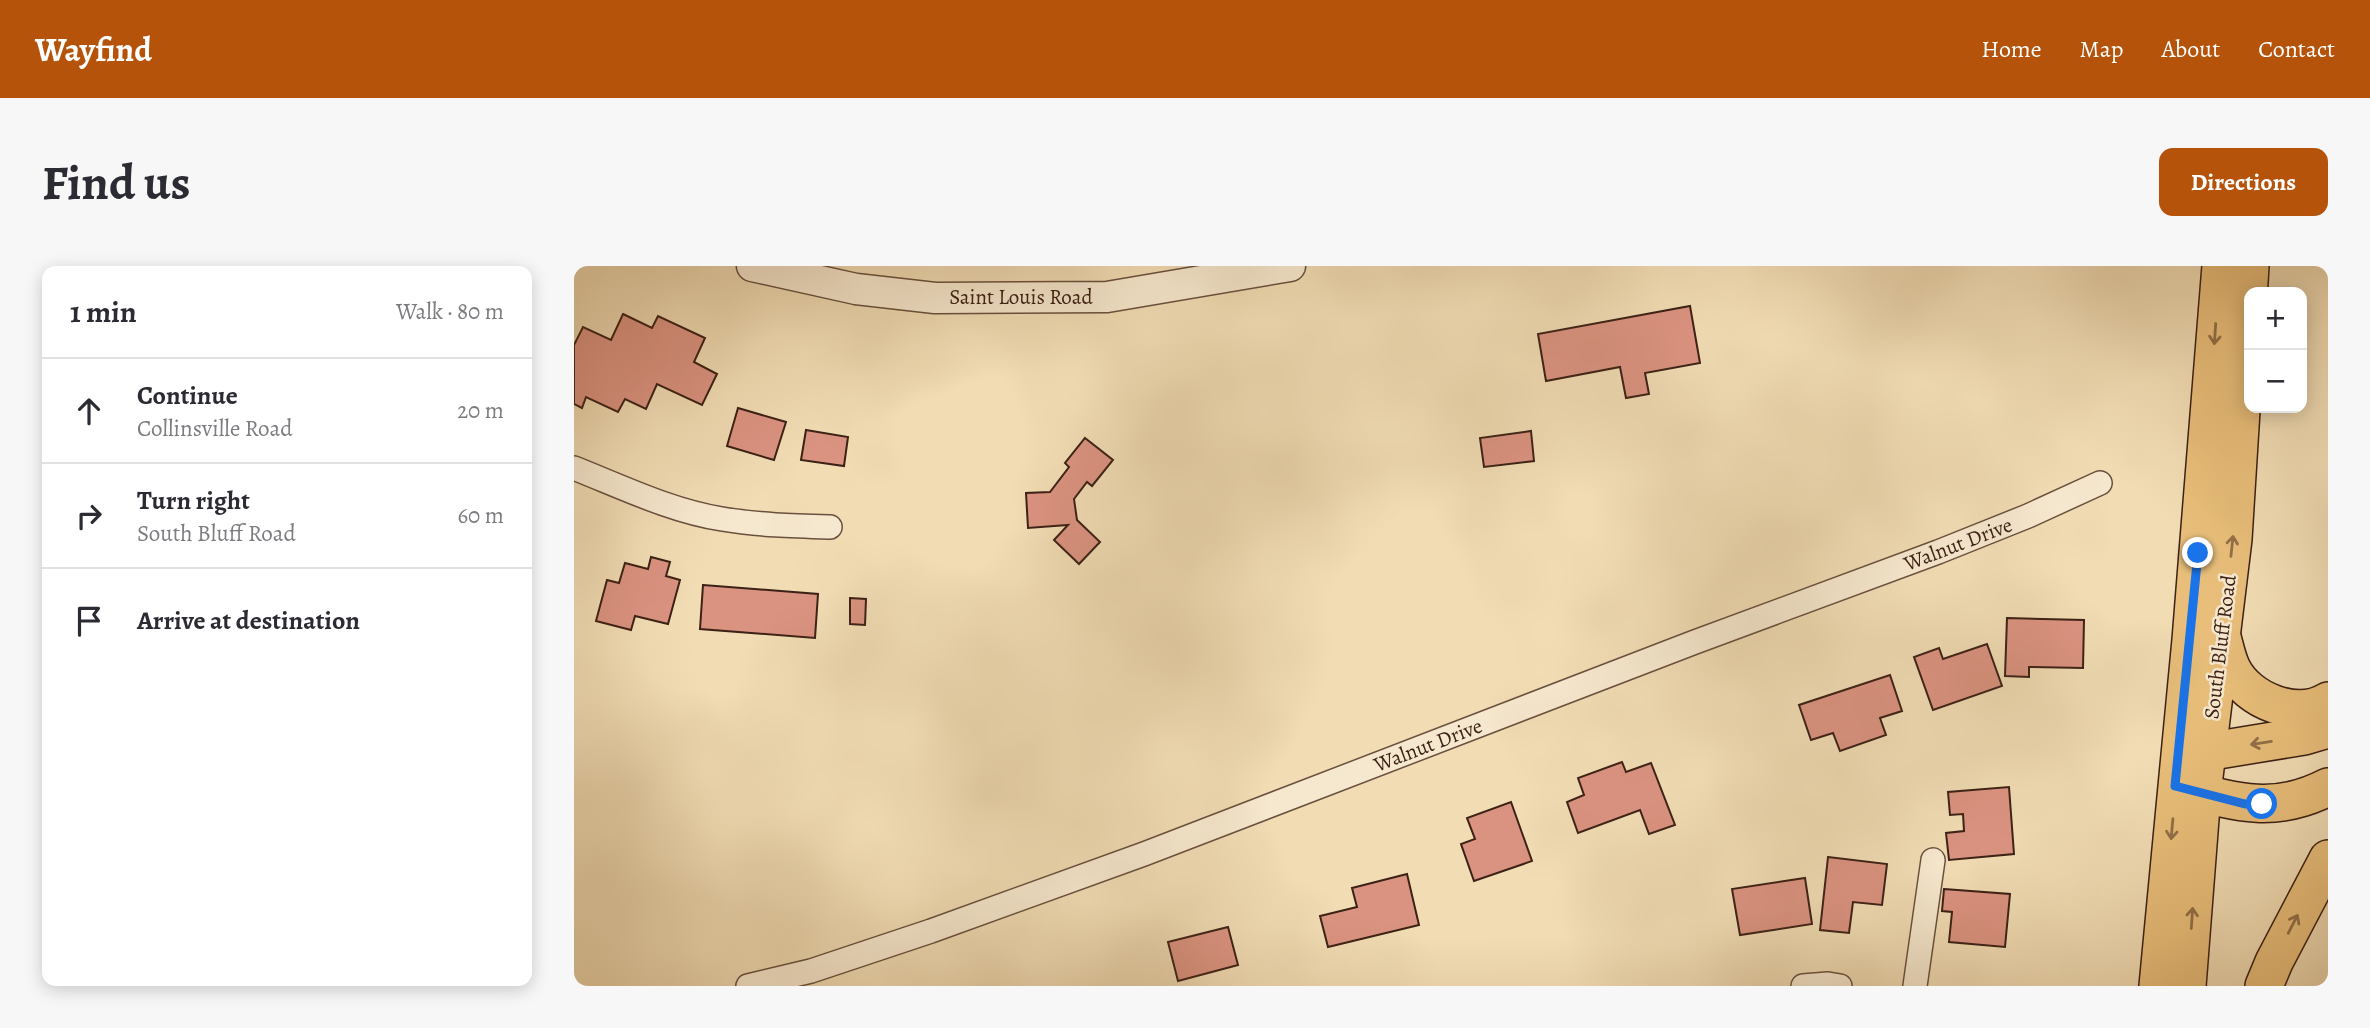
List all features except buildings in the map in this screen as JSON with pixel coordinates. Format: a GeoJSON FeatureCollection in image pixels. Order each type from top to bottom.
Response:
{"type":"FeatureCollection","features":[{"type":"Feature","properties":{"kind":"main road","name":"South Bluff Road"},"geometry":{"type":"LineString","coordinates":[[2158,986],[2193,750],[2221,266]]}},
{"type":"Feature","properties":{"kind":"main road","name":"South Bluff Road"},"geometry":{"type":"LineString","coordinates":[[2193,750],[2222,637],[2233,539],[2250,266]]}},
{"type":"Feature","properties":{"kind":"main road"},"geometry":{"type":"LineString","coordinates":[[2222,637],[2233,671],[2249,688],[2269,702],[2290,709],[2328,701]]}},
{"type":"Feature","properties":{"kind":"main road"},"geometry":{"type":"LineString","coordinates":[[2193,750],[2304,736],[2328,729]]}},
{"type":"Feature","properties":{"kind":"main road"},"geometry":{"type":"LineString","coordinates":[[2189,789],[2245,804],[2262,804],[2297,800],[2328,787]]}},
{"type":"Feature","properties":{"kind":"main road","name":"South Bluff Road"},"geometry":{"type":"LineString","coordinates":[[2187,986],[2189,789]]}},
{"type":"Feature","properties":{"kind":"main road"},"geometry":{"type":"LineString","coordinates":[[2264,986],[2274,961],[2328,859]]}},
{"type":"Feature","properties":{"kind":"street","name":"Saint Louis Road"},"geometry":{"type":"LineString","coordinates":[[752,266],[856,289],[948,298],[1107,297],[1290,266]]}},
{"type":"Feature","properties":{"kind":"street"},"geometry":{"type":"LineString","coordinates":[[574,468],[687,511],[722,519],[830,527]]}},
{"type":"Feature","properties":{"kind":"street","name":"Walnut Drive"},"geometry":{"type":"LineString","coordinates":[[748,986],[823,967],[1144,854],[1695,642],[1938,552],[2100,484]]}},
{"type":"Feature","properties":{"kind":"street"},"geometry":{"type":"LineString","coordinates":[[1914,986],[1933,860]]}},
{"type":"Feature","properties":{"kind":"street"},"geometry":{"type":"LineString","coordinates":[[1803,986],[1840,986]]}},
{"type":"Feature","properties":{"kind":"route"},"geometry":{"type":"LineString","coordinates":[[2198,553],[2175,786],[2245,804],[2262,804]]}}]}
